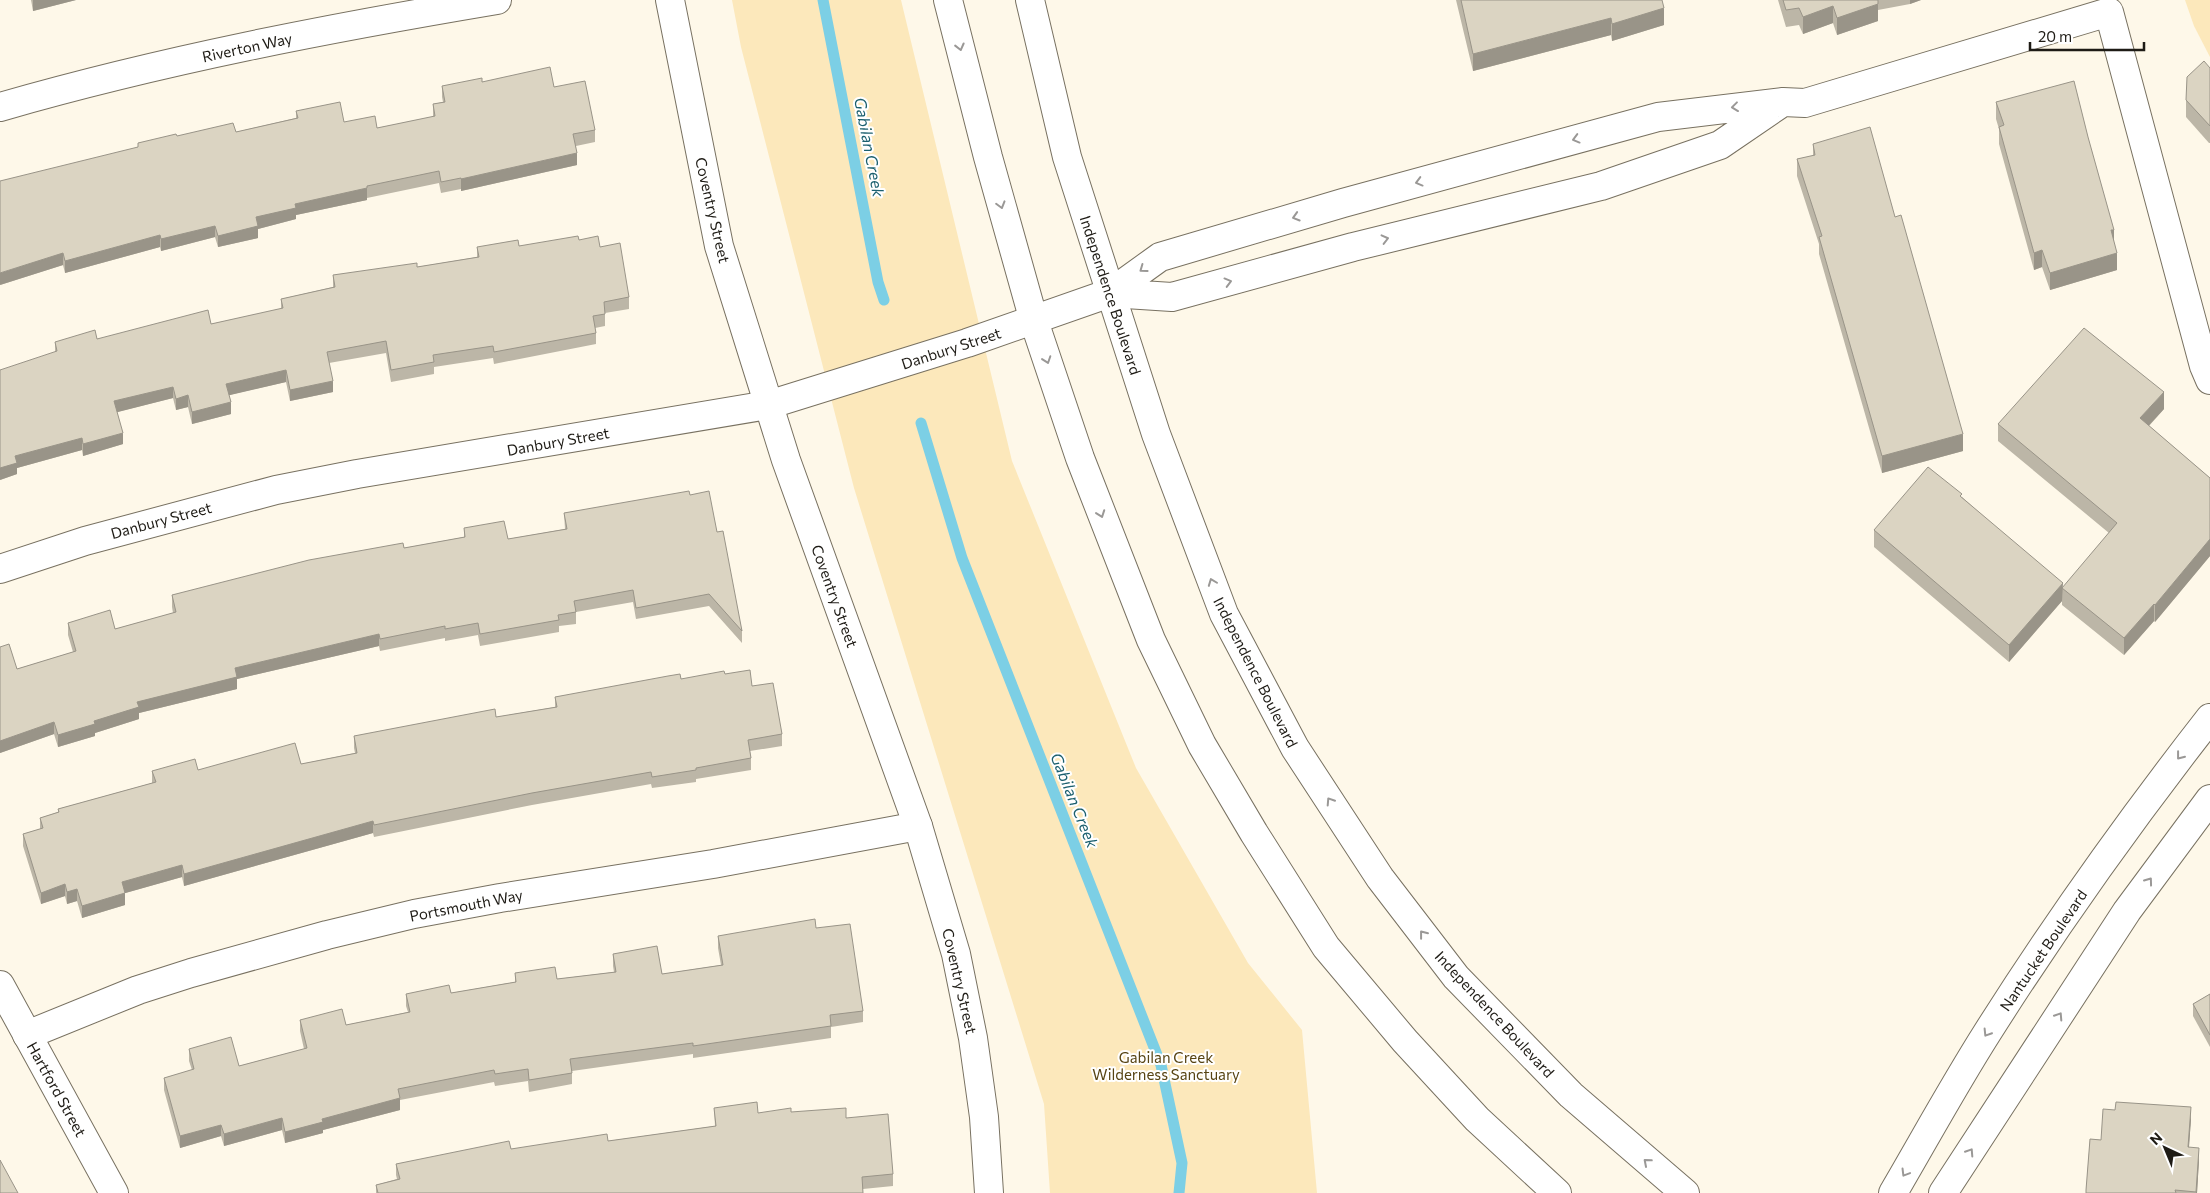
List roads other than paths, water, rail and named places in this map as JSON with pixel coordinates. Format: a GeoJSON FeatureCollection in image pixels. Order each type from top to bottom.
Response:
{"type":"FeatureCollection","features":[{"type":"Feature","properties":{"kind":"street","name":"Riverton Way"},"geometry":{"type":"LineString","coordinates":[[0,107],[162,65],[280,39],[497,0]]}},
{"type":"Feature","properties":{"kind":"street","name":"Coventry Street"},"geometry":{"type":"LineString","coordinates":[[670,0],[719,246],[786,460],[918,826],[956,954],[973,1038],[984,1117],[989,1193]]}},
{"type":"Feature","properties":{"kind":"street"},"geometry":{"type":"LineString","coordinates":[[948,0],[988,157],[1034,321],[1080,458],[1151,640],[1202,745],[1254,833],[1326,946],[1405,1041],[1477,1119],[1557,1193]]}},
{"type":"Feature","properties":{"kind":"street","name":"Independence Boulevard"},"geometry":{"type":"LineString","coordinates":[[1030,0],[1067,157],[1156,434],[1224,614],[1295,748],[1380,878],[1456,977],[1571,1095],[1685,1193]]}},
{"type":"Feature","properties":{"kind":"street"},"geometry":{"type":"LineString","coordinates":[[1110,293],[1160,257],[1343,203],[1658,117],[1784,102],[1805,103],[2108,6],[2204,366],[2210,380]]}},
{"type":"Feature","properties":{"kind":"street"},"geometry":{"type":"LineString","coordinates":[[1110,293],[1172,297],[1353,247],[1601,186],[1720,145],[1784,102]]}},
{"type":"Feature","properties":{"kind":"street","name":"Danbury Street"},"geometry":{"type":"LineString","coordinates":[[0,569],[85,541],[276,490],[357,474],[768,405],[1034,321],[1110,293]]}},
{"type":"Feature","properties":{"kind":"street","name":"Nantucket Boulevard"},"geometry":{"type":"LineString","coordinates":[[1893,1193],[1987,1034],[2049,938],[2162,779],[2210,718]]}},
{"type":"Feature","properties":{"kind":"street"},"geometry":{"type":"LineString","coordinates":[[1943,1193],[2127,911],[2210,799]]}},
{"type":"Feature","properties":{"kind":"street","name":"Portsmouth Way"},"geometry":{"type":"LineString","coordinates":[[27,1035],[138,990],[173,978],[327,935],[414,914],[500,898],[713,864],[918,826]]}},
{"type":"Feature","properties":{"kind":"street","name":"Hartford Street"},"geometry":{"type":"LineString","coordinates":[[0,985],[114,1193]]}},
{"type":"Feature","properties":{"kind":"waterway","name":"Gabilan Creek"},"geometry":{"type":"LineString","coordinates":[[823,0],[878,282],[884,300]]}},
{"type":"Feature","properties":{"kind":"waterway","name":"Gabilan Creek"},"geometry":{"type":"LineString","coordinates":[[921,423],[962,558],[1161,1065],[1182,1163],[1179,1193]]}},
{"type":"Feature","properties":{"kind":"park label","name":"Gabilan Creek Wilderness Sanctuary"},"geometry":{"type":"Point","coordinates":[1166,1066]}}]}
